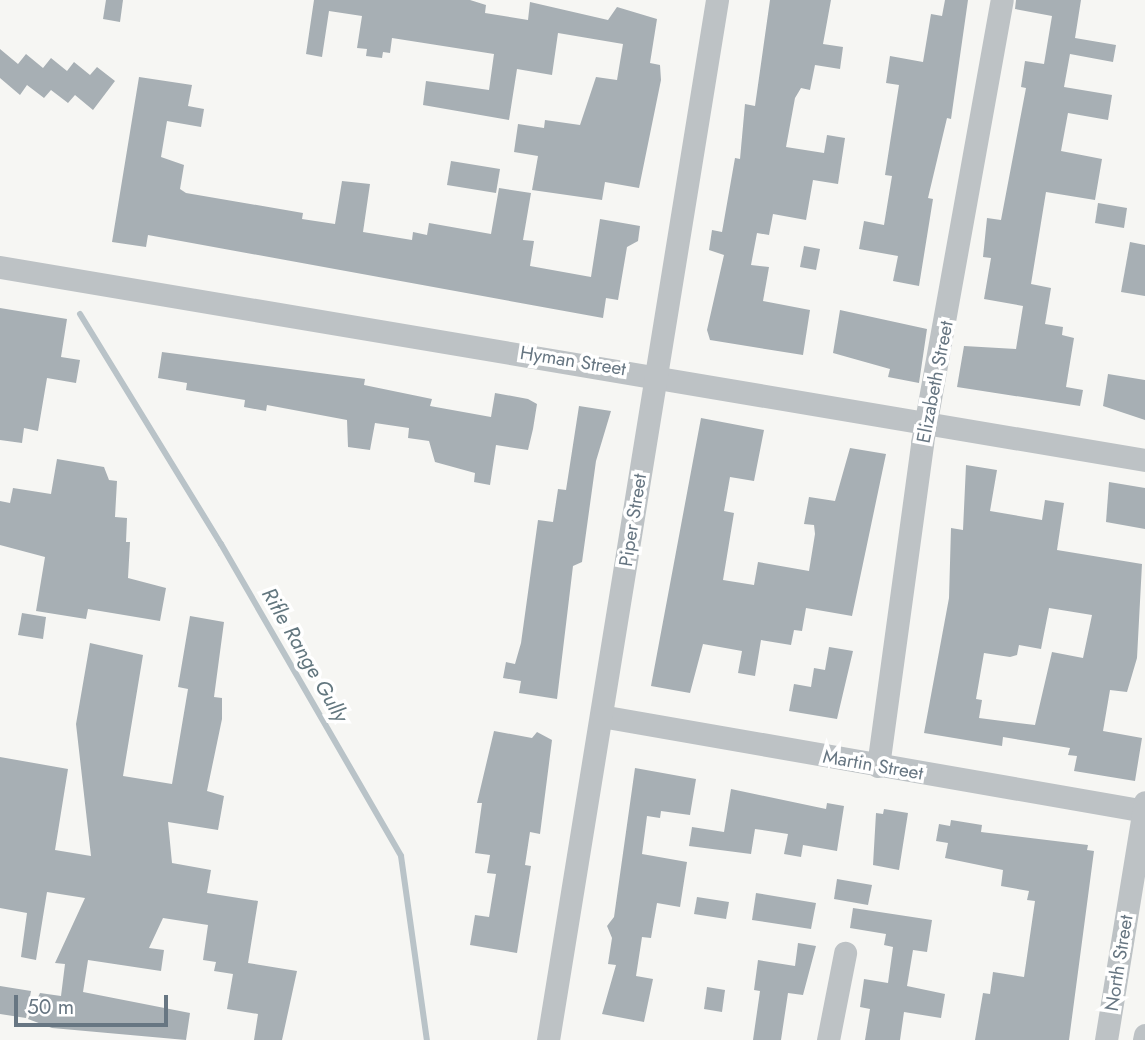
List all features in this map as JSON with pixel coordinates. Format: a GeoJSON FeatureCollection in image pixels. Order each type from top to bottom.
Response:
{"type":"FeatureCollection","features":[{"type":"Feature","properties":{"kind":"street","name":"Piper Street"},"geometry":{"type":"LineString","coordinates":[[548,1040],[718,0]]}},
{"type":"Feature","properties":{"kind":"street","name":"Elizabeth Street"},"geometry":{"type":"LineString","coordinates":[[878,766],[929,423],[1002,0]]}},
{"type":"Feature","properties":{"kind":"street","name":"Hyman Street"},"geometry":{"type":"LineString","coordinates":[[0,267],[656,375],[1145,460]]}},
{"type":"Feature","properties":{"kind":"street","name":"Martin Street"},"geometry":{"type":"LineString","coordinates":[[601,716],[878,766],[1145,808]]}},
{"type":"Feature","properties":{"kind":"street","name":"North Street"},"geometry":{"type":"LineString","coordinates":[[1106,1040],[1145,808]]}},
{"type":"Feature","properties":{"kind":"street"},"geometry":{"type":"LineString","coordinates":[[828,1040],[845,953]]}},
{"type":"Feature","properties":{"kind":"building"},"geometry":{"type":"Polygon","coordinates":[[[106,0],[123,0],[120,22],[103,19],[106,0]]]}},
{"type":"Feature","properties":{"kind":"building"},"geometry":{"type":"Polygon","coordinates":[[[314,0],[470,0],[486,5],[485,13],[528,20],[530,2],[608,20],[617,7],[657,19],[650,63],[660,65],[661,80],[639,188],[605,182],[602,200],[532,190],[538,156],[514,152],[518,124],[544,128],[545,120],[580,125],[596,77],[617,80],[623,44],[558,33],[552,75],[517,69],[509,120],[423,105],[426,81],[489,90],[494,54],[392,38],[390,53],[383,52],[382,58],[366,56],[367,49],[357,48],[362,16],[329,11],[322,57],[306,54],[314,0]]]}},
{"type":"Feature","properties":{"kind":"building"},"geometry":{"type":"Polygon","coordinates":[[[770,0],[831,0],[823,44],[843,47],[840,69],[815,65],[810,90],[801,88],[795,98],[786,147],[824,153],[827,135],[845,138],[838,184],[813,180],[806,220],[773,214],[769,235],[757,233],[751,265],[769,267],[763,301],[810,310],[803,355],[710,340],[707,330],[724,255],[709,250],[712,230],[722,232],[735,158],[740,159],[745,104],[755,106],[770,0]]]}},
{"type":"Feature","properties":{"kind":"building"},"geometry":{"type":"Polygon","coordinates":[[[945,0],[968,0],[951,119],[947,118],[928,198],[933,199],[919,286],[893,281],[898,256],[859,249],[864,221],[884,225],[892,176],[885,175],[899,85],[886,83],[890,56],[923,62],[931,14],[942,16],[945,0]]]}},
{"type":"Feature","properties":{"kind":"building"},"geometry":{"type":"Polygon","coordinates":[[[1016,0],[1081,0],[1075,38],[1116,45],[1113,62],[1070,54],[1064,87],[1112,95],[1108,120],[1068,113],[1061,151],[1102,159],[1095,200],[1046,192],[1031,284],[1051,288],[1045,324],[1063,327],[1062,335],[1074,338],[1066,387],[1083,390],[1080,406],[957,387],[964,346],[1016,349],[1023,306],[984,299],[991,258],[983,257],[987,218],[1001,220],[1026,88],[1021,87],[1025,61],[1044,64],[1052,16],[1015,9],[1016,0]]]}},
{"type":"Feature","properties":{"kind":"building"},"geometry":{"type":"Polygon","coordinates":[[[0,49],[18,64],[26,54],[43,68],[51,58],[67,71],[74,62],[90,75],[97,67],[115,81],[93,110],[75,95],[68,103],[51,90],[44,98],[27,85],[20,95],[0,78],[0,49]]]}},
{"type":"Feature","properties":{"kind":"building"},"geometry":{"type":"Polygon","coordinates":[[[139,77],[192,85],[188,106],[204,109],[201,127],[167,121],[161,157],[184,165],[180,189],[186,193],[303,213],[302,219],[335,224],[342,181],[370,184],[363,232],[412,240],[413,232],[427,235],[429,223],[491,234],[499,188],[531,193],[523,240],[534,241],[530,266],[591,277],[600,219],[640,226],[638,241],[627,247],[618,300],[606,298],[603,318],[148,235],[146,247],[112,242],[139,77]]]}},
{"type":"Feature","properties":{"kind":"building"},"geometry":{"type":"Polygon","coordinates":[[[451,161],[500,169],[496,193],[447,185],[451,161]]]}},
{"type":"Feature","properties":{"kind":"building"},"geometry":{"type":"Polygon","coordinates":[[[1098,203],[1127,208],[1124,228],[1095,223],[1098,203]]]}},
{"type":"Feature","properties":{"kind":"building"},"geometry":{"type":"Polygon","coordinates":[[[1130,242],[1145,245],[1145,296],[1121,292],[1130,242]]]}},
{"type":"Feature","properties":{"kind":"building"},"geometry":{"type":"Polygon","coordinates":[[[804,246],[820,249],[816,270],[800,267],[804,246]]]}},
{"type":"Feature","properties":{"kind":"building"},"geometry":{"type":"Polygon","coordinates":[[[0,308],[67,319],[61,357],[80,360],[76,383],[47,378],[38,431],[24,428],[22,443],[0,440],[0,308]]]}},
{"type":"Feature","properties":{"kind":"building"},"geometry":{"type":"Polygon","coordinates":[[[840,310],[927,329],[919,383],[888,377],[890,369],[833,353],[840,310]]]}},
{"type":"Feature","properties":{"kind":"building"},"geometry":{"type":"Polygon","coordinates":[[[162,352],[365,379],[364,385],[432,399],[430,406],[491,417],[495,393],[528,399],[537,404],[533,429],[528,450],[496,445],[490,485],[474,482],[475,473],[435,462],[429,441],[408,438],[409,428],[375,423],[370,450],[348,447],[347,420],[267,405],[266,411],[244,407],[245,400],[186,390],[187,383],[158,378],[162,352]]]}},
{"type":"Feature","properties":{"kind":"building"},"geometry":{"type":"Polygon","coordinates":[[[1108,374],[1145,380],[1145,420],[1103,406],[1108,374]]]}},
{"type":"Feature","properties":{"kind":"building"},"geometry":{"type":"Polygon","coordinates":[[[579,406],[611,411],[596,461],[582,562],[573,566],[557,699],[519,693],[521,681],[503,678],[506,662],[515,664],[521,643],[538,520],[553,522],[558,489],[566,490],[579,406]]]}},
{"type":"Feature","properties":{"kind":"building"},"geometry":{"type":"Polygon","coordinates":[[[701,418],[764,430],[754,481],[730,477],[724,511],[734,513],[723,580],[754,585],[758,562],[809,571],[815,534],[814,525],[804,524],[809,497],[835,501],[850,448],[886,454],[852,616],[806,608],[802,631],[794,630],[791,645],[761,640],[755,676],[738,673],[742,651],[703,644],[690,693],[651,686],[701,418]]]}},
{"type":"Feature","properties":{"kind":"building"},"geometry":{"type":"Polygon","coordinates":[[[57,459],[104,467],[109,480],[117,481],[115,517],[127,518],[126,542],[130,542],[128,578],[166,588],[160,621],[88,609],[86,619],[36,611],[45,557],[0,545],[0,501],[10,503],[13,488],[51,494],[57,459]]]}},
{"type":"Feature","properties":{"kind":"building"},"geometry":{"type":"Polygon","coordinates":[[[966,465],[997,470],[990,511],[1042,520],[1045,500],[1064,503],[1057,550],[1142,564],[1137,658],[1127,692],[1110,690],[1103,731],[1142,738],[1135,781],[1074,771],[1077,756],[1068,755],[1070,748],[1003,737],[1002,746],[924,733],[949,598],[951,528],[963,530],[966,465]],[[1049,608],[1041,649],[1019,645],[1017,655],[1010,657],[984,653],[976,699],[982,700],[979,718],[1035,725],[1052,652],[1083,658],[1092,615],[1049,608]]]}},
{"type":"Feature","properties":{"kind":"building"},"geometry":{"type":"Polygon","coordinates":[[[1109,482],[1145,488],[1145,529],[1106,522],[1109,482]]]}},
{"type":"Feature","properties":{"kind":"building"},"geometry":{"type":"Polygon","coordinates":[[[22,613],[46,617],[43,639],[18,635],[22,613]]]}},
{"type":"Feature","properties":{"kind":"building"},"geometry":{"type":"Polygon","coordinates":[[[190,616],[224,622],[214,697],[222,698],[222,719],[207,791],[224,796],[218,830],[168,822],[172,863],[211,870],[207,893],[258,901],[248,963],[297,971],[282,1040],[254,1040],[258,1014],[227,1009],[233,974],[214,971],[216,962],[203,960],[208,925],[163,918],[149,948],[164,950],[161,971],[88,960],[83,992],[190,1013],[186,1040],[52,1028],[28,1019],[40,993],[61,996],[65,964],[55,963],[85,898],[47,892],[36,960],[21,957],[27,913],[0,908],[0,757],[68,769],[55,850],[91,856],[76,724],[90,643],[143,655],[123,776],[172,784],[188,689],[178,687],[190,616]]]}},
{"type":"Feature","properties":{"kind":"building"},"geometry":{"type":"Polygon","coordinates":[[[829,647],[853,651],[837,719],[789,711],[794,684],[811,687],[814,668],[825,670],[829,647]]]}},
{"type":"Feature","properties":{"kind":"building"},"geometry":{"type":"Polygon","coordinates":[[[494,731],[532,738],[537,732],[552,740],[540,834],[530,832],[525,865],[531,866],[517,953],[470,945],[475,915],[489,917],[496,874],[487,873],[490,855],[475,853],[482,803],[477,803],[494,731]]]}},
{"type":"Feature","properties":{"kind":"building"},"geometry":{"type":"Polygon","coordinates":[[[635,768],[696,779],[690,815],[661,811],[660,818],[647,816],[642,854],[687,862],[680,907],[657,903],[651,938],[642,937],[636,976],[653,979],[644,1022],[602,1014],[616,965],[608,964],[612,938],[607,926],[614,917],[635,768]]]}},
{"type":"Feature","properties":{"kind":"building"},"geometry":{"type":"Polygon","coordinates":[[[731,789],[826,809],[827,803],[844,806],[837,851],[803,845],[801,857],[784,854],[788,834],[755,829],[751,854],[689,846],[692,827],[724,832],[731,789]]]}},
{"type":"Feature","properties":{"kind":"building"},"geometry":{"type":"Polygon","coordinates":[[[884,809],[908,813],[899,870],[873,865],[876,813],[883,814],[884,809]]]}},
{"type":"Feature","properties":{"kind":"building"},"geometry":{"type":"Polygon","coordinates":[[[951,820],[982,825],[981,832],[1088,845],[1087,850],[1094,851],[1069,1040],[975,1040],[983,993],[990,994],[993,972],[1024,977],[1035,901],[1027,900],[1029,891],[1001,886],[1003,870],[945,858],[948,843],[936,841],[939,824],[950,826],[951,820]]]}},
{"type":"Feature","properties":{"kind":"building"},"geometry":{"type":"Polygon","coordinates":[[[837,879],[872,885],[868,905],[834,899],[837,879]]]}},
{"type":"Feature","properties":{"kind":"building"},"geometry":{"type":"Polygon","coordinates":[[[756,893],[816,903],[811,929],[752,920],[756,893]]]}},
{"type":"Feature","properties":{"kind":"building"},"geometry":{"type":"Polygon","coordinates":[[[697,897],[729,902],[726,919],[694,914],[697,897]]]}},
{"type":"Feature","properties":{"kind":"building"},"geometry":{"type":"Polygon","coordinates":[[[853,908],[932,920],[927,952],[913,950],[907,986],[945,994],[941,1018],[904,1012],[900,1040],[865,1040],[870,1009],[860,1007],[864,979],[888,983],[893,947],[884,945],[886,934],[850,928],[853,908]]]}},
{"type":"Feature","properties":{"kind":"building"},"geometry":{"type":"Polygon","coordinates":[[[798,943],[816,946],[803,995],[788,993],[781,1040],[753,1040],[760,991],[754,990],[758,960],[795,966],[798,943]]]}},
{"type":"Feature","properties":{"kind":"building"},"geometry":{"type":"Polygon","coordinates":[[[0,986],[31,991],[26,1018],[0,1014],[0,986]]]}},
{"type":"Feature","properties":{"kind":"building"},"geometry":{"type":"Polygon","coordinates":[[[707,987],[725,990],[722,1012],[704,1009],[707,987]]]}},
{"type":"Feature","properties":{"kind":"waterway","name":"Rifle Range Gully"},"geometry":{"type":"LineString","coordinates":[[80,314],[221,544],[401,856],[427,1040]]}}]}
